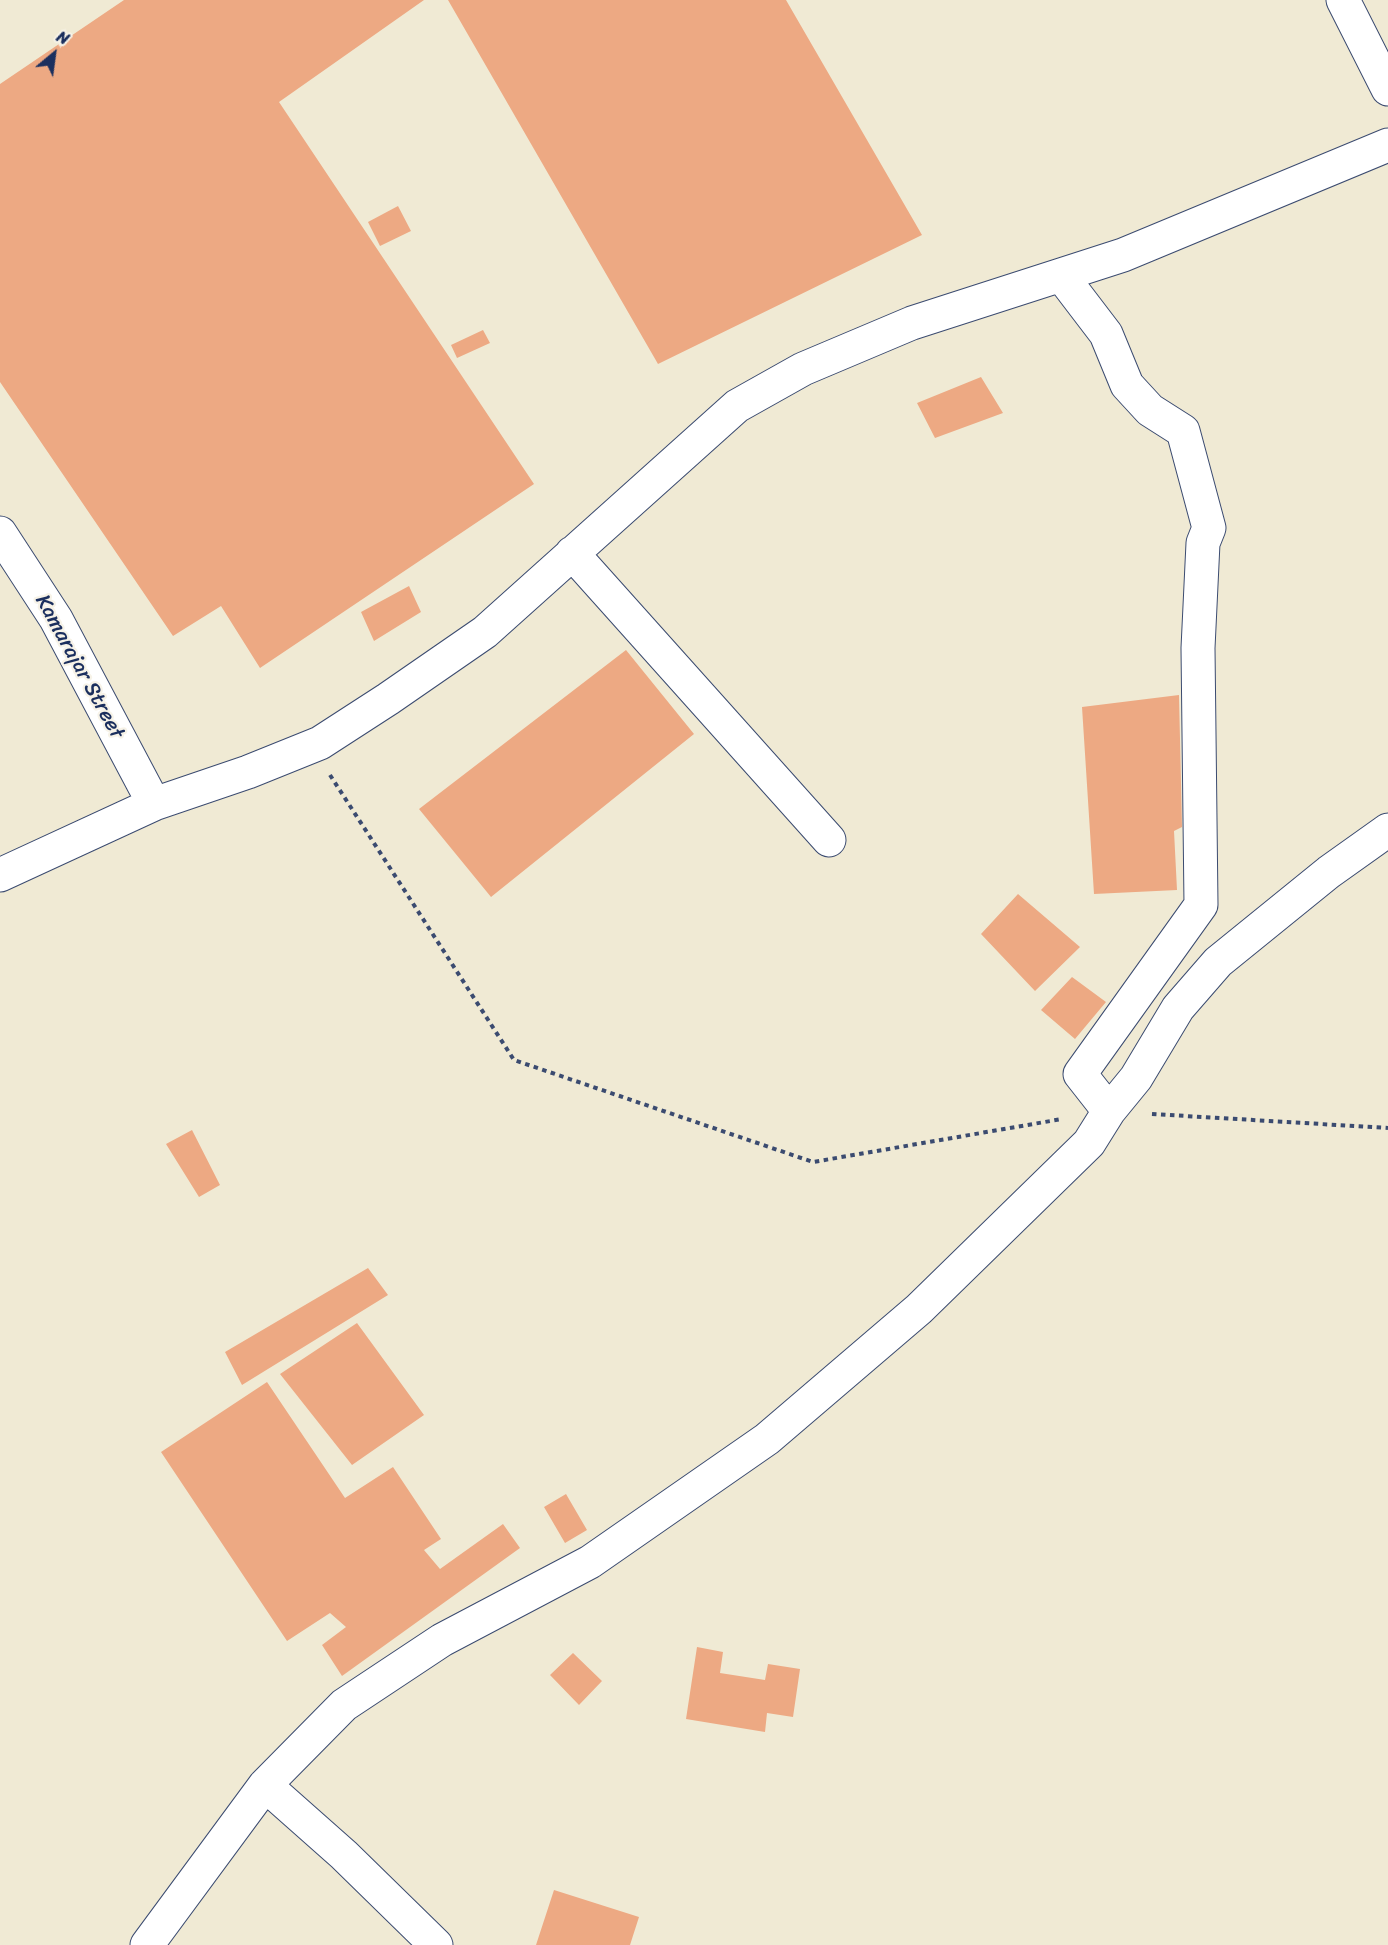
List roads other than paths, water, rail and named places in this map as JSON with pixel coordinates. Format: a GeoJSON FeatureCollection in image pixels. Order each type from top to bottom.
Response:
{"type":"FeatureCollection","features":[{"type":"Feature","properties":{"kind":"street"},"geometry":{"type":"LineString","coordinates":[[1343,0],[1388,89]]}},
{"type":"Feature","properties":{"kind":"street"},"geometry":{"type":"LineString","coordinates":[[0,875],[154,804],[248,772],[311,746],[388,699],[485,632],[673,461],[746,400],[803,369],[912,323],[1123,255],[1388,145]]}},
{"type":"Feature","properties":{"kind":"street"},"geometry":{"type":"LineString","coordinates":[[1061,274],[1106,334],[1127,385],[1150,410],[1183,431],[1209,528],[1203,543],[1198,648],[1201,905],[1080,1074],[1109,1111]]}},
{"type":"Feature","properties":{"kind":"street","name":"Kamarajar Street"},"geometry":{"type":"LineString","coordinates":[[0,533],[57,620],[154,804]]}},
{"type":"Feature","properties":{"kind":"street"},"geometry":{"type":"LineString","coordinates":[[572,553],[829,840]]}},
{"type":"Feature","properties":{"kind":"street"},"geometry":{"type":"LineString","coordinates":[[147,1945],[265,1785],[344,1705],[442,1640],[590,1562],[767,1439],[919,1309],[1089,1143],[1109,1111],[1136,1078],[1178,1008],[1218,962],[1329,872],[1388,831]]}},
{"type":"Feature","properties":{"kind":"street"},"geometry":{"type":"LineString","coordinates":[[265,1785],[344,1855],[436,1945]]}}]}
